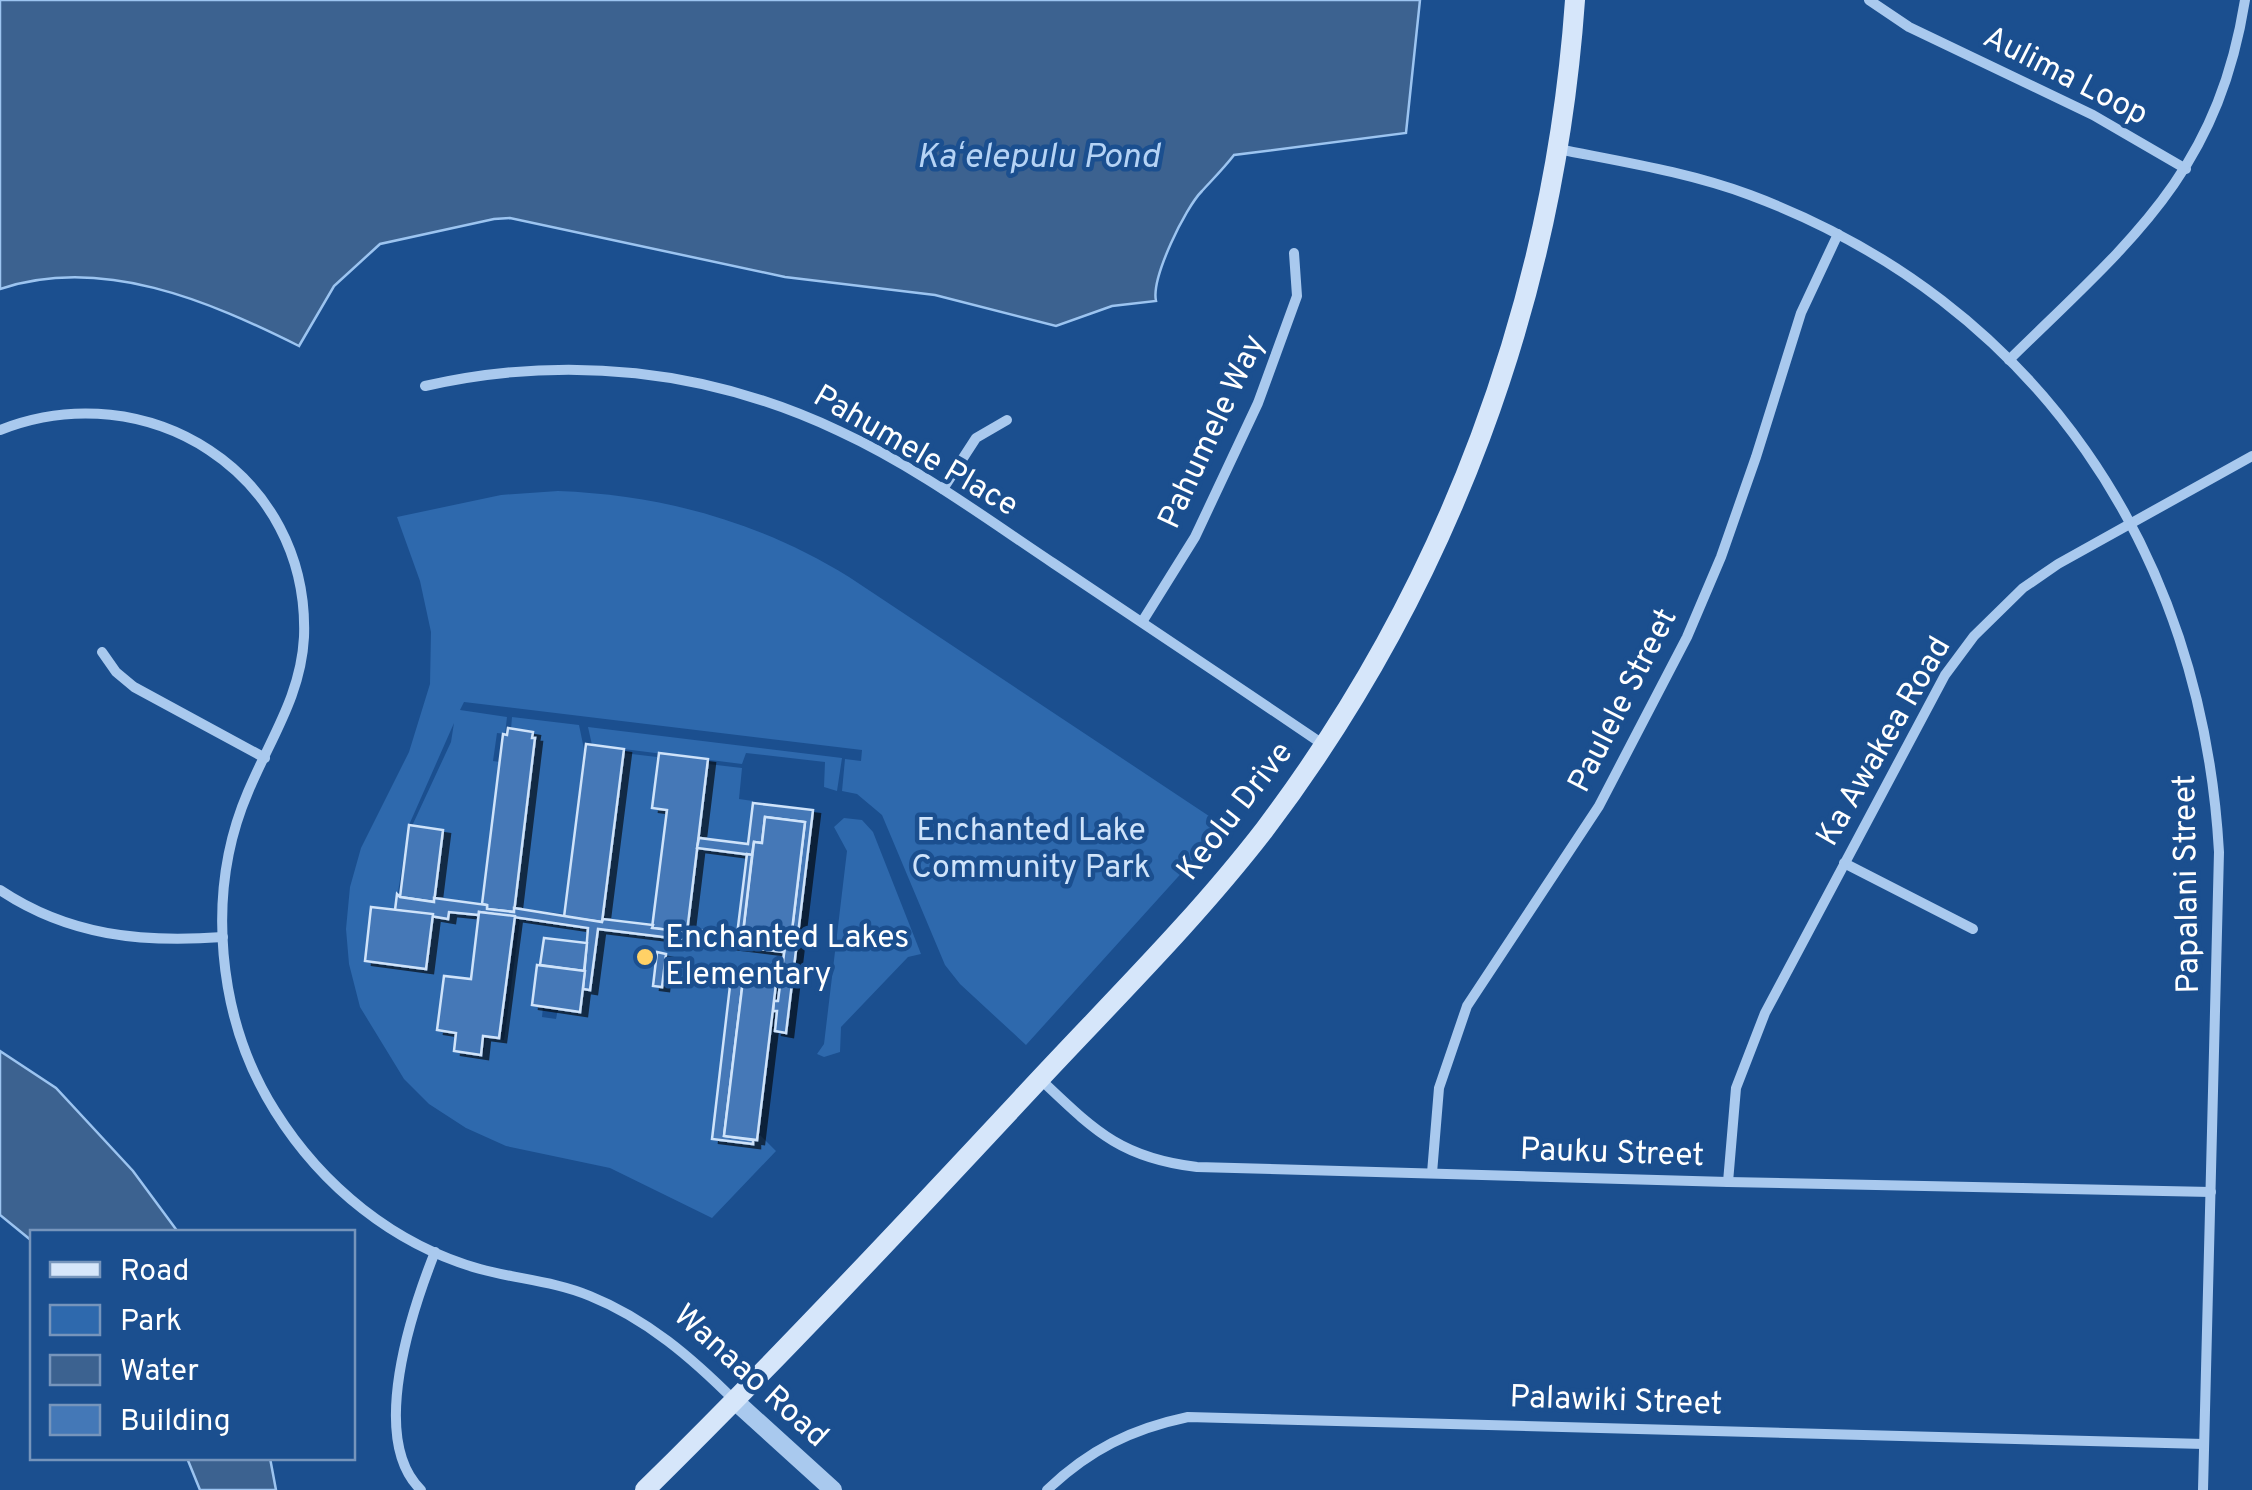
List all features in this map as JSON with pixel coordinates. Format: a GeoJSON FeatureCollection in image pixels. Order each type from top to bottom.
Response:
{"type":"FeatureCollection","features":[{"type":"Feature","properties":{"kind":"main road","name":"Keolu Drive"},"geometry":{"type":"LineString","coordinates":[[645,1490],[735,1401],[1203,904],[1264,830],[1325,745],[1408,602],[1482,438],[1524,305],[1558,149],[1575,0]]}},
{"type":"Feature","properties":{"kind":"street","name":"Aulima Loop"},"geometry":{"type":"LineString","coordinates":[[1868,0],[1909,27],[2093,114],[2186,169]]}},
{"type":"Feature","properties":{"kind":"street"},"geometry":{"type":"LineString","coordinates":[[2009,360],[2140,232],[2186,169],[2222,94],[2245,0]]}},
{"type":"Feature","properties":{"kind":"street","name":"Papalani Street"},"geometry":{"type":"LineString","coordinates":[[1558,149],[1705,180],[1776,205],[1838,234],[1896,268],[1945,303],[2009,360],[2072,432],[2131,524],[2178,630],[2203,717],[2219,852],[2202,1490]]}},
{"type":"Feature","properties":{"kind":"street","name":"Paulele Street"},"geometry":{"type":"LineString","coordinates":[[1432,1173],[1438,1088],[1467,1006],[1600,806],[1687,637],[1756,457],[1801,313],[1838,234]]}},
{"type":"Feature","properties":{"kind":"street","name":"Pahumele Way"},"geometry":{"type":"LineString","coordinates":[[1142,622],[1195,537],[1285,338],[1297,296],[1294,253]]}},
{"type":"Feature","properties":{"kind":"street","name":"Pahumele Place"},"geometry":{"type":"LineString","coordinates":[[425,386],[478,374],[577,368],[661,376],[713,386],[787,408],[842,432],[942,489],[1325,745]]}},
{"type":"Feature","properties":{"kind":"street","name":"Wanaao Road"},"geometry":{"type":"LineString","coordinates":[[0,430],[71,412],[145,419],[210,450],[238,473],[262,500],[286,542],[294,564],[304,624],[297,684],[248,791],[230,848],[223,937],[230,996],[242,1040],[258,1081],[288,1132],[348,1197],[395,1232],[476,1268],[561,1285],[615,1307],[667,1339],[833,1490]]}},
{"type":"Feature","properties":{"kind":"street"},"geometry":{"type":"LineString","coordinates":[[942,489],[976,438],[1007,420]]}},
{"type":"Feature","properties":{"kind":"street","name":"Ka Awakea Road"},"geometry":{"type":"LineString","coordinates":[[1728,1182],[1731,1122],[1744,1059],[1764,1012],[1944,675],[1974,636],[2024,588],[2058,564],[2252,456]]}},
{"type":"Feature","properties":{"kind":"street"},"geometry":{"type":"LineString","coordinates":[[102,652],[134,688],[265,758]]}},
{"type":"Feature","properties":{"kind":"street"},"geometry":{"type":"LineString","coordinates":[[1844,863],[1972,928]]}},
{"type":"Feature","properties":{"kind":"street"},"geometry":{"type":"LineString","coordinates":[[0,890],[52,918],[104,934],[159,940],[223,937]]}},
{"type":"Feature","properties":{"kind":"street","name":"Pauku Street"},"geometry":{"type":"LineString","coordinates":[[1040,1078],[1112,1142],[1139,1156],[1167,1163],[1728,1182],[2211,1192]]}},
{"type":"Feature","properties":{"kind":"street"},"geometry":{"type":"LineString","coordinates":[[420,1490],[408,1474],[400,1452],[397,1402],[406,1332],[435,1252]]}},
{"type":"Feature","properties":{"kind":"street","name":"Palawiki Street"},"geometry":{"type":"LineString","coordinates":[[1047,1490],[1093,1451],[1124,1434],[1154,1424],[1204,1417],[2204,1444]]}},
{"type":"Feature","properties":{"kind":"green space","name":"Enchanted Lake Community Park"},"geometry":{"type":"Polygon","coordinates":[[[558,491],[673,505],[746,527],[815,558],[1224,826],[1026,1045],[945,965],[882,815],[857,794],[842,791],[845,759],[861,761],[862,750],[464,702],[460,710],[507,717],[505,734],[497,733],[493,761],[500,762],[482,904],[434,898],[412,826],[451,742],[454,723],[409,825],[395,910],[371,907],[365,961],[425,969],[432,917],[448,919],[449,912],[479,915],[471,979],[444,976],[438,1029],[456,1033],[454,1051],[483,1056],[486,1038],[504,1040],[520,920],[588,928],[586,943],[544,938],[532,1005],[543,1007],[542,1017],[556,1019],[558,1009],[580,1011],[583,989],[590,989],[598,929],[784,952],[781,975],[732,969],[712,1139],[752,1144],[760,1135],[776,1151],[712,1218],[610,1168],[506,1146],[466,1128],[429,1104],[404,1079],[360,1007],[349,964],[346,929],[350,887],[361,848],[409,752],[430,684],[431,632],[420,581],[397,517],[501,495],[558,491]]]}},
{"type":"Feature","properties":{"kind":"green space"},"geometry":{"type":"Polygon","coordinates":[[[512,717],[579,725],[584,749],[565,914],[514,908],[535,739],[533,732],[511,729],[512,717]]]}},
{"type":"Feature","properties":{"kind":"green space"},"geometry":{"type":"Polygon","coordinates":[[[588,727],[842,758],[837,791],[824,787],[825,762],[746,753],[742,764],[592,745],[588,727]]]}},
{"type":"Feature","properties":{"kind":"green space"},"geometry":{"type":"Polygon","coordinates":[[[623,753],[657,757],[652,807],[667,810],[653,925],[603,919],[623,753]]]}},
{"type":"Feature","properties":{"kind":"green space"},"geometry":{"type":"Polygon","coordinates":[[[708,764],[742,768],[739,799],[753,801],[748,844],[699,838],[708,764]]]}},
{"type":"Feature","properties":{"kind":"green space"},"geometry":{"type":"Polygon","coordinates":[[[844,818],[862,820],[873,832],[921,954],[908,957],[841,1027],[840,1052],[824,1057],[817,1054],[824,1044],[847,851],[834,827],[844,818]]]}},
{"type":"Feature","properties":{"kind":"green space"},"geometry":{"type":"Polygon","coordinates":[[[697,848],[747,854],[737,935],[687,929],[697,848]]]}},
{"type":"Feature","properties":{"kind":"water","name":"Kaʻelepulu Pond"},"geometry":{"type":"Polygon","coordinates":[[[0,0],[1420,0],[1406,133],[1234,155],[1195,200],[1179,227],[1159,276],[1156,301],[1112,306],[1056,326],[935,295],[785,277],[510,218],[380,244],[334,286],[299,346],[192,299],[116,280],[38,280],[0,289],[0,0]]]}},
{"type":"Feature","properties":{"kind":"water"},"geometry":{"type":"Polygon","coordinates":[[[0,1051],[56,1088],[133,1171],[177,1230],[30,1230],[30,1239],[0,1215],[0,1051]]]}},
{"type":"Feature","properties":{"kind":"water"},"geometry":{"type":"Polygon","coordinates":[[[188,1460],[270,1460],[276,1490],[200,1490],[188,1460]]]}},
{"type":"Feature","properties":{"kind":"building"},"geometry":{"type":"Polygon","coordinates":[[[508,728],[533,732],[535,738],[514,912],[487,909],[482,904],[503,734],[507,735],[508,728]]]}},
{"type":"Feature","properties":{"kind":"building"},"geometry":{"type":"Polygon","coordinates":[[[586,744],[624,749],[602,922],[564,917],[586,744]]]}},
{"type":"Feature","properties":{"kind":"building"},"geometry":{"type":"Polygon","coordinates":[[[659,753],[708,759],[687,932],[652,928],[667,810],[652,808],[659,753]]]}},
{"type":"Feature","properties":{"kind":"building"},"geometry":{"type":"Polygon","coordinates":[[[753,803],[813,810],[786,1033],[775,1031],[777,1011],[773,1011],[774,1001],[778,1001],[785,946],[790,947],[805,822],[765,817],[762,843],[754,842],[752,855],[697,848],[699,838],[748,844],[753,803]]]}},
{"type":"Feature","properties":{"kind":"building"},"geometry":{"type":"Polygon","coordinates":[[[765,817],[805,822],[790,947],[742,941],[754,842],[762,843],[765,817]]]}},
{"type":"Feature","properties":{"kind":"building"},"geometry":{"type":"Polygon","coordinates":[[[409,825],[443,830],[434,902],[400,897],[409,825]]]}},
{"type":"Feature","properties":{"kind":"building"},"geometry":{"type":"Polygon","coordinates":[[[747,854],[752,855],[742,941],[785,946],[784,952],[598,929],[590,990],[583,989],[588,928],[479,912],[449,912],[448,919],[395,910],[397,894],[434,902],[434,898],[487,905],[487,909],[514,912],[514,908],[602,922],[603,919],[653,925],[652,928],[737,935],[747,854]]]}},
{"type":"Feature","properties":{"kind":"building"},"geometry":{"type":"Polygon","coordinates":[[[371,907],[433,914],[426,969],[365,961],[371,907]]]}},
{"type":"Feature","properties":{"kind":"building"},"geometry":{"type":"Polygon","coordinates":[[[479,912],[515,916],[499,1038],[483,1036],[481,1055],[454,1051],[456,1033],[437,1030],[444,976],[471,979],[479,912]]]}},
{"type":"Feature","properties":{"kind":"building"},"geometry":{"type":"Polygon","coordinates":[[[544,938],[587,943],[584,971],[540,965],[544,938]]]}},
{"type":"Feature","properties":{"kind":"building"},"geometry":{"type":"Polygon","coordinates":[[[657,952],[666,954],[662,987],[653,986],[657,952]]]}},
{"type":"Feature","properties":{"kind":"building"},"geometry":{"type":"Polygon","coordinates":[[[537,965],[585,971],[580,1012],[532,1005],[537,965]]]}},
{"type":"Feature","properties":{"kind":"building"},"geometry":{"type":"Polygon","coordinates":[[[732,969],[781,975],[781,981],[772,983],[743,980],[724,1136],[753,1140],[753,1144],[712,1139],[732,969]]]}},
{"type":"Feature","properties":{"kind":"building"},"geometry":{"type":"Polygon","coordinates":[[[743,980],[776,984],[757,1140],[724,1136],[743,980]]]}},
{"type":"Feature","properties":{"kind":"place","name":"Enchanted Lakes Elementary"},"geometry":{"type":"Point","coordinates":[645,957]}}]}
